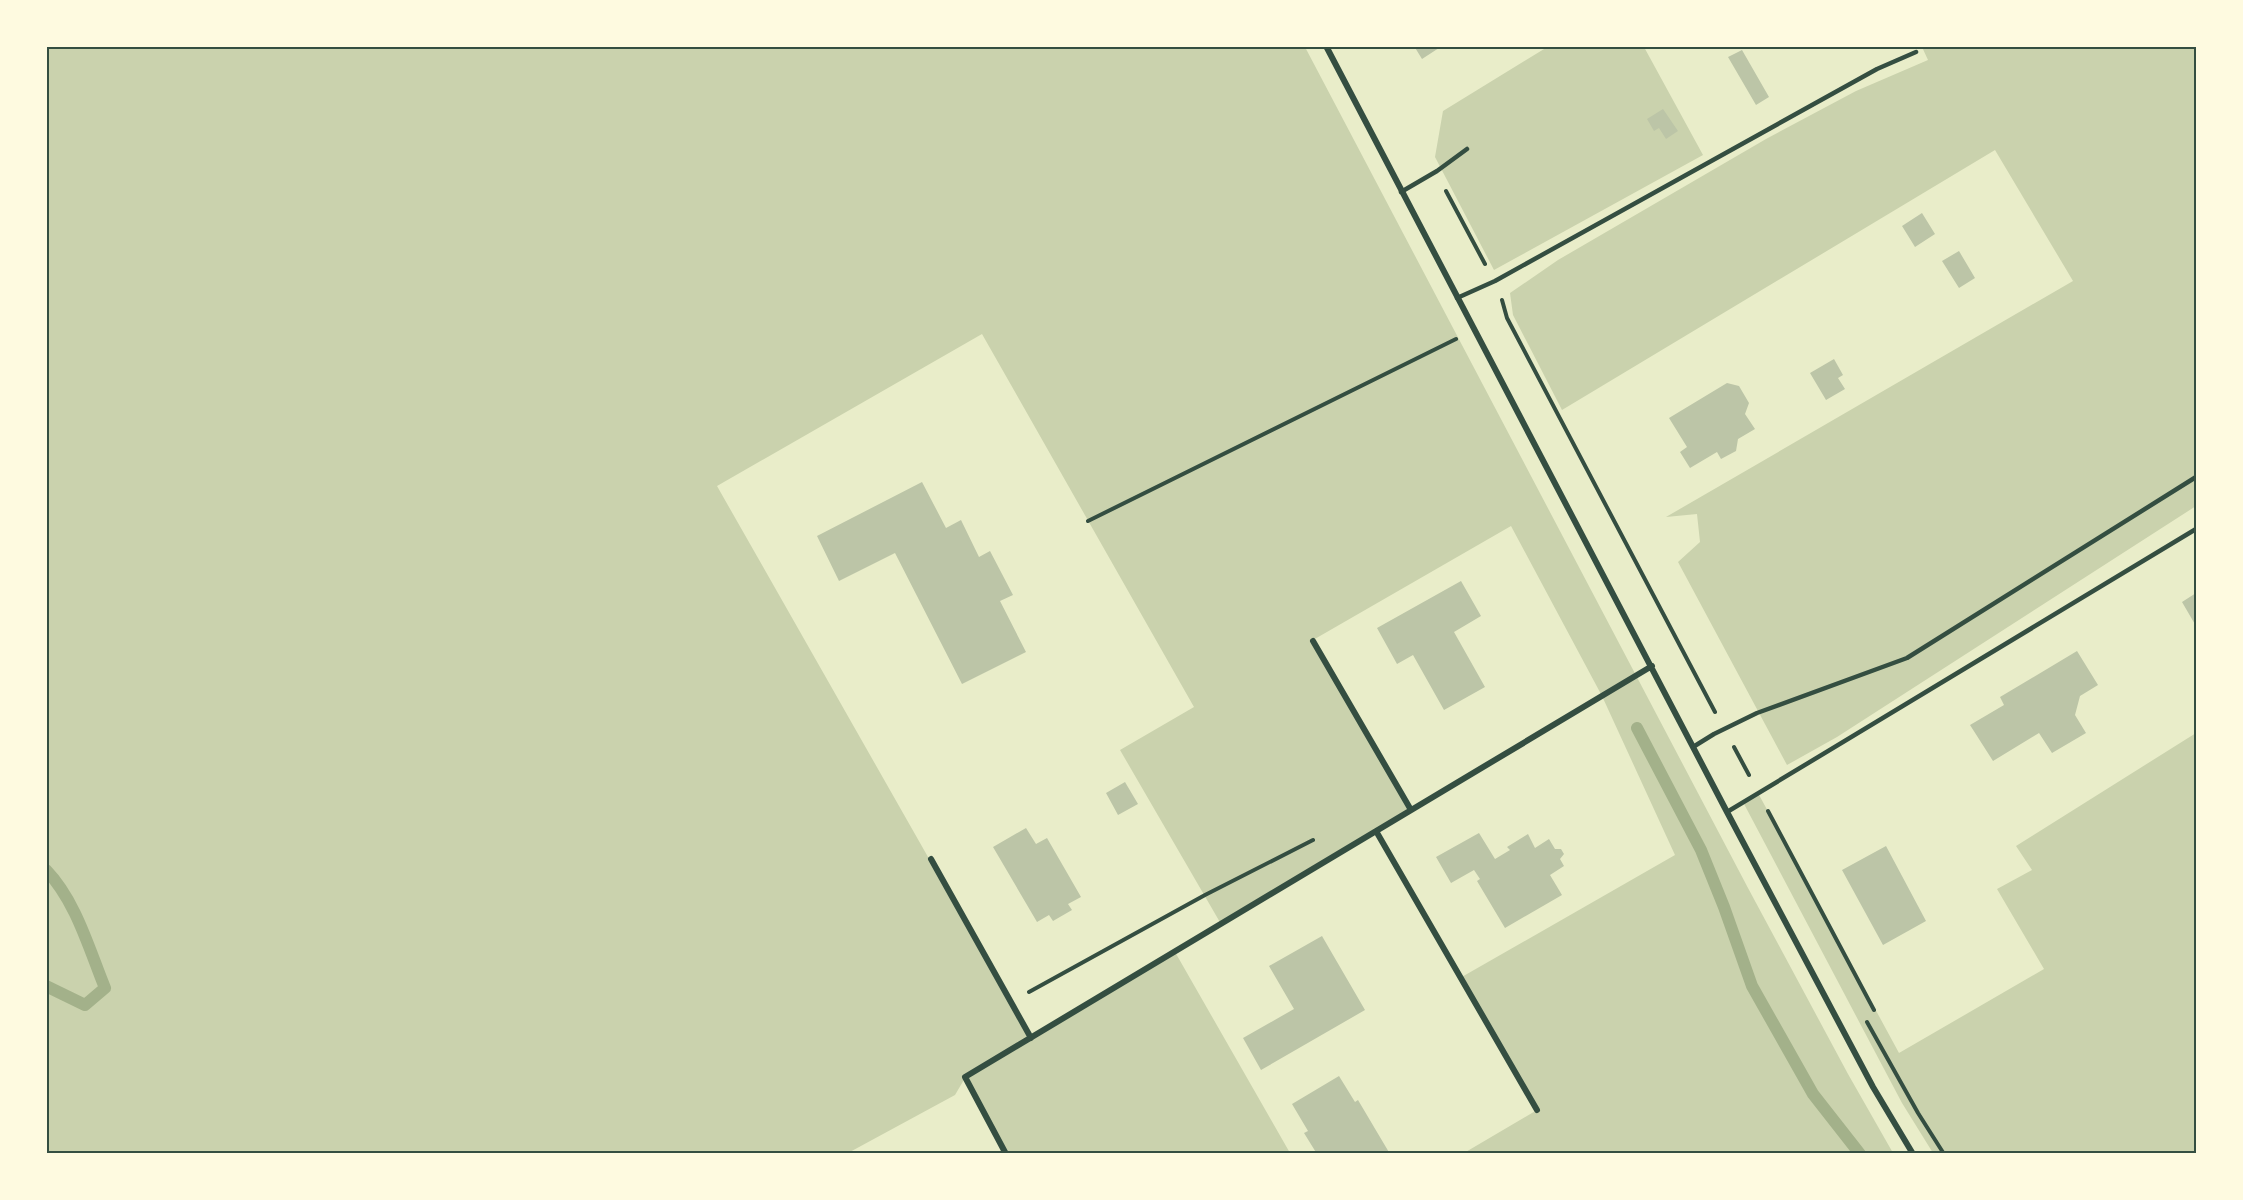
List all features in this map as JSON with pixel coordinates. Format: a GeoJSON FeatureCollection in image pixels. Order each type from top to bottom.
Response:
{"type":"FeatureCollection","features":[{"type":"Feature","properties":{"kind":"street"},"geometry":{"type":"LineString","coordinates":[[1326,46],[1652,666],[1726,812],[1874,1087],[1913,1154]]}},
{"type":"Feature","properties":{"kind":"street"},"geometry":{"type":"LineString","coordinates":[[1313,641],[1411,810]]}},
{"type":"Feature","properties":{"kind":"street"},"geometry":{"type":"LineString","coordinates":[[1006,1154],[964,1077],[1652,666]]}},
{"type":"Feature","properties":{"kind":"street"},"geometry":{"type":"LineString","coordinates":[[1376,831],[1537,1110]]}},
{"type":"Feature","properties":{"kind":"street"},"geometry":{"type":"LineString","coordinates":[[931,859],[1031,1038]]}},
{"type":"Feature","properties":{"kind":"lane"},"geometry":{"type":"LineString","coordinates":[[1457,298],[1495,281],[1877,69],[1916,52]]}},
{"type":"Feature","properties":{"kind":"lane"},"geometry":{"type":"LineString","coordinates":[[1401,192],[1437,171],[1467,149]]}},
{"type":"Feature","properties":{"kind":"lane"},"geometry":{"type":"LineString","coordinates":[[1693,747],[1757,713],[1907,658],[2196,477]]}},
{"type":"Feature","properties":{"kind":"lane"},"geometry":{"type":"LineString","coordinates":[[1726,812],[2196,529]]}},
{"type":"Feature","properties":{"kind":"path"},"geometry":{"type":"LineString","coordinates":[[1437,171],[1495,281],[1507,318],[1874,1010]]}},
{"type":"Feature","properties":{"kind":"path"},"geometry":{"type":"LineString","coordinates":[[1088,520],[1475,330]]}},
{"type":"Feature","properties":{"kind":"path"},"geometry":{"type":"LineString","coordinates":[[1011,1002],[1214,890],[1314,839]]}},
{"type":"Feature","properties":{"kind":"green space"},"geometry":{"type":"Polygon","coordinates":[[[1549,46],[1644,47],[1703,155],[1494,270],[1435,157],[1443,111],[1549,46]]]}},
{"type":"Feature","properties":{"kind":"green space"},"geometry":{"type":"Polygon","coordinates":[[[46,47],[1305,47],[1748,888],[1893,1153],[1464,1153],[1537,1110],[1460,978],[1675,855],[1602,696],[1511,526],[1313,640],[1411,810],[1221,924],[1120,750],[1194,707],[982,334],[717,486],[1031,1038],[1175,952],[1290,1153],[1006,1153],[965,1078],[955,1095],[848,1153],[47,1153],[46,47]]]}},
{"type":"Feature","properties":{"kind":"green space"},"geometry":{"type":"Polygon","coordinates":[[[1922,47],[2196,47],[2196,506],[1837,737],[1787,765],[1678,562],[1700,542],[1697,514],[1666,517],[2073,281],[1995,150],[1562,410],[1513,315],[1510,293],[1558,260],[1766,139],[1856,91],[1928,60],[1922,47]]]}},
{"type":"Feature","properties":{"kind":"green space"},"geometry":{"type":"Polygon","coordinates":[[[2196,733],[2196,1153],[1933,1153],[1902,1103],[1743,802],[1758,793],[1899,1053],[2044,969],[1997,889],[2032,870],[2016,846],[2196,733]]]}},
{"type":"Feature","properties":{"kind":"building"},"geometry":{"type":"Polygon","coordinates":[[[1414,46],[1442,46],[1422,59],[1414,46]]]}},
{"type":"Feature","properties":{"kind":"building"},"geometry":{"type":"Polygon","coordinates":[[[1742,50],[1769,97],[1756,105],[1728,57],[1742,50]]]}},
{"type":"Feature","properties":{"kind":"building"},"geometry":{"type":"Polygon","coordinates":[[[1663,109],[1678,131],[1666,139],[1659,128],[1654,131],[1647,119],[1663,109]]]}},
{"type":"Feature","properties":{"kind":"building"},"geometry":{"type":"Polygon","coordinates":[[[1922,213],[1935,234],[1915,247],[1902,226],[1922,213]]]}},
{"type":"Feature","properties":{"kind":"building"},"geometry":{"type":"Polygon","coordinates":[[[1959,251],[1975,278],[1959,288],[1942,261],[1959,251]]]}},
{"type":"Feature","properties":{"kind":"building"},"geometry":{"type":"Polygon","coordinates":[[[1834,359],[1843,375],[1838,378],[1845,389],[1826,400],[1810,373],[1834,359]]]}},
{"type":"Feature","properties":{"kind":"building"},"geometry":{"type":"Polygon","coordinates":[[[1727,383],[1739,386],[1749,403],[1745,414],[1755,429],[1738,439],[1736,451],[1721,459],[1717,452],[1690,468],[1680,452],[1687,447],[1669,418],[1727,383]]]}},
{"type":"Feature","properties":{"kind":"building"},"geometry":{"type":"Polygon","coordinates":[[[922,482],[946,528],[961,520],[979,557],[990,551],[1013,595],[1000,601],[1026,652],[962,684],[895,553],[839,581],[817,536],[922,482]]]}},
{"type":"Feature","properties":{"kind":"building"},"geometry":{"type":"Polygon","coordinates":[[[1461,581],[1481,616],[1454,632],[1485,687],[1444,710],[1413,655],[1397,664],[1377,628],[1461,581]]]}},
{"type":"Feature","properties":{"kind":"building"},"geometry":{"type":"Polygon","coordinates":[[[2196,593],[2196,626],[2182,602],[2196,593]]]}},
{"type":"Feature","properties":{"kind":"building"},"geometry":{"type":"Polygon","coordinates":[[[2077,651],[2098,685],[2080,696],[2075,715],[2086,733],[2052,753],[2039,733],[1993,761],[1970,725],[2004,705],[2000,697],[2077,651]]]}},
{"type":"Feature","properties":{"kind":"building"},"geometry":{"type":"Polygon","coordinates":[[[1125,782],[1138,804],[1118,815],[1106,793],[1125,782]]]}},
{"type":"Feature","properties":{"kind":"building"},"geometry":{"type":"Polygon","coordinates":[[[1026,828],[1036,844],[1047,838],[1081,897],[1068,904],[1072,910],[1053,921],[1049,915],[1037,922],[993,847],[1026,828]]]}},
{"type":"Feature","properties":{"kind":"building"},"geometry":{"type":"Polygon","coordinates":[[[1479,833],[1495,859],[1510,850],[1507,847],[1528,834],[1535,848],[1549,839],[1555,849],[1561,849],[1564,854],[1560,859],[1564,866],[1550,875],[1562,895],[1505,928],[1477,881],[1480,879],[1474,870],[1451,883],[1436,857],[1479,833]]]}},
{"type":"Feature","properties":{"kind":"building"},"geometry":{"type":"Polygon","coordinates":[[[1886,846],[1926,921],[1883,945],[1842,870],[1886,846]]]}},
{"type":"Feature","properties":{"kind":"building"},"geometry":{"type":"Polygon","coordinates":[[[1322,936],[1365,1010],[1261,1070],[1243,1038],[1294,1009],[1269,966],[1322,936]]]}},
{"type":"Feature","properties":{"kind":"building"},"geometry":{"type":"Polygon","coordinates":[[[1339,1076],[1355,1102],[1358,1100],[1390,1154],[1317,1154],[1304,1133],[1308,1131],[1292,1104],[1339,1076]]]}},
{"type":"Feature","properties":{"kind":"waterway"},"geometry":{"type":"LineString","coordinates":[[1637,728],[1701,850],[1752,986],[1813,1094],[1860,1154]]}},
{"type":"Feature","properties":{"kind":"waterway"},"geometry":{"type":"LineString","coordinates":[[46,870],[66,896],[74,911],[105,988],[85,1005],[46,986]]}}]}
